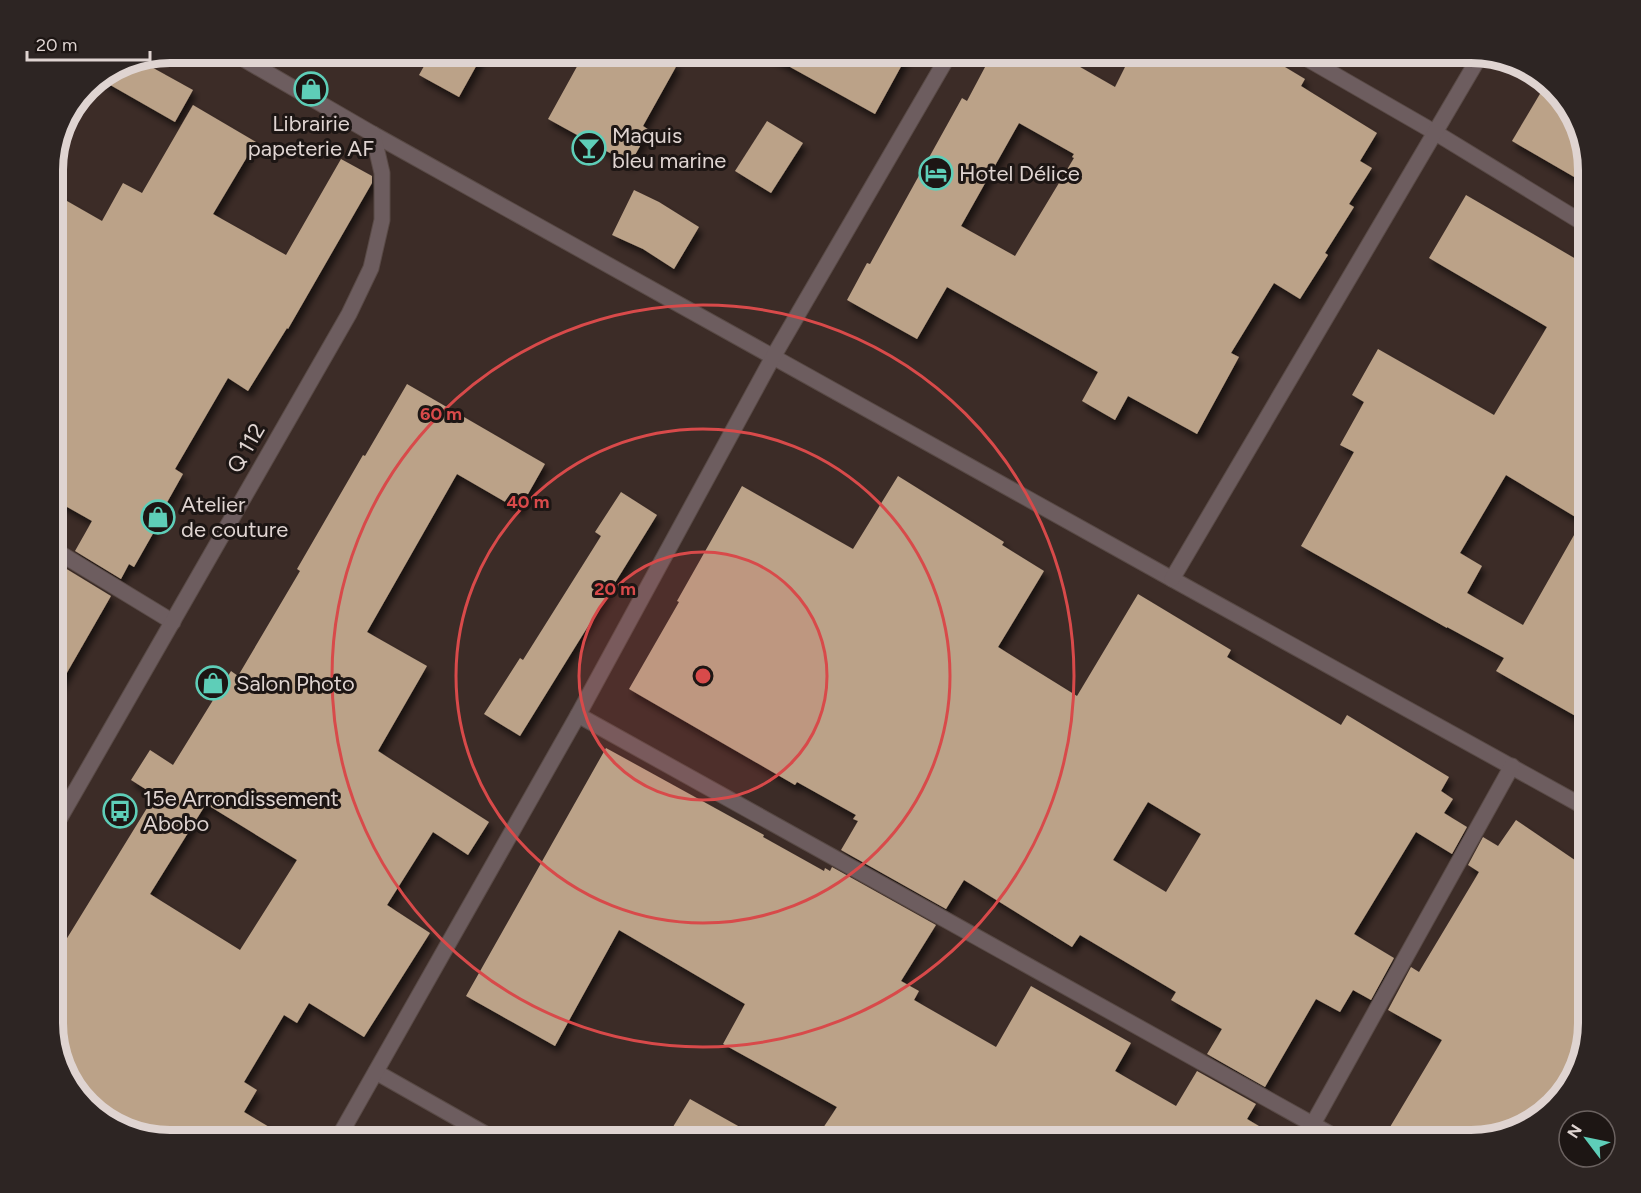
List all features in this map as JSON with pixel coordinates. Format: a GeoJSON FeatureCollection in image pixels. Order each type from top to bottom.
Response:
{"type":"FeatureCollection","features":[{"type":"Feature","properties":{"kind":"street"},"geometry":{"type":"LineString","coordinates":[[252,63],[373,134],[772,357],[1578,803]]}},
{"type":"Feature","properties":{"kind":"street"},"geometry":{"type":"LineString","coordinates":[[343,1130],[578,715],[772,357],[944,63]]}},
{"type":"Feature","properties":{"kind":"street"},"geometry":{"type":"LineString","coordinates":[[1316,63],[1436,132],[1578,220]]}},
{"type":"Feature","properties":{"kind":"street"},"geometry":{"type":"LineString","coordinates":[[1172,579],[1476,63]]}},
{"type":"Feature","properties":{"kind":"street","name":"Q 112"},"geometry":{"type":"LineString","coordinates":[[63,813],[349,314],[370,268],[382,220],[382,173],[373,134]]}},
{"type":"Feature","properties":{"kind":"street"},"geometry":{"type":"LineString","coordinates":[[63,555],[173,622]]}},
{"type":"Feature","properties":{"kind":"street"},"geometry":{"type":"LineString","coordinates":[[578,715],[1322,1130]]}},
{"type":"Feature","properties":{"kind":"street"},"geometry":{"type":"LineString","coordinates":[[1310,1130],[1512,766]]}},
{"type":"Feature","properties":{"kind":"street"},"geometry":{"type":"LineString","coordinates":[[376,1072],[478,1130]]}},
{"type":"Feature","properties":{"kind":"building"},"geometry":{"type":"Polygon","coordinates":[[[426,63],[478,63],[459,97],[419,75],[426,63]]]}},
{"type":"Feature","properties":{"kind":"building"},"geometry":{"type":"Polygon","coordinates":[[[579,63],[674,63],[677,65],[643,126],[649,130],[630,164],[548,119],[579,63]]]}},
{"type":"Feature","properties":{"kind":"building"},"geometry":{"type":"Polygon","coordinates":[[[783,63],[903,63],[875,114],[783,63]]]}},
{"type":"Feature","properties":{"kind":"building"},"geometry":{"type":"Polygon","coordinates":[[[987,63],[1073,63],[1115,87],[1127,63],[1278,63],[1305,79],[1301,86],[1377,133],[1360,161],[1372,168],[1349,204],[1354,207],[1325,253],[1328,255],[1300,299],[1274,283],[1231,353],[1239,357],[1197,434],[1128,396],[1115,420],[1082,401],[1098,372],[947,287],[917,339],[847,300],[867,263],[870,264],[962,98],[967,101],[987,63]],[[1019,123],[961,226],[1015,256],[1074,158],[1072,157],[1074,154],[1019,123]]]}},
{"type":"Feature","properties":{"kind":"building"},"geometry":{"type":"Polygon","coordinates":[[[148,65],[193,90],[175,122],[107,83],[129,71],[148,65]]]}},
{"type":"Feature","properties":{"kind":"building"},"geometry":{"type":"Polygon","coordinates":[[[1542,90],[1560,110],[1570,129],[1577,156],[1578,179],[1512,141],[1542,90]]]}},
{"type":"Feature","properties":{"kind":"building"},"geometry":{"type":"Polygon","coordinates":[[[193,105],[256,142],[213,214],[286,255],[341,159],[372,176],[372,183],[288,329],[248,391],[228,378],[175,469],[183,474],[160,515],[163,516],[134,567],[129,564],[121,579],[75,551],[92,521],[63,505],[63,199],[102,221],[123,183],[142,193],[193,105]]]}},
{"type":"Feature","properties":{"kind":"building"},"geometry":{"type":"Polygon","coordinates":[[[767,121],[803,143],[771,193],[735,171],[767,121]]]}},
{"type":"Feature","properties":{"kind":"building"},"geometry":{"type":"Polygon","coordinates":[[[634,190],[659,202],[699,227],[674,269],[643,249],[612,235],[634,190]]]}},
{"type":"Feature","properties":{"kind":"building"},"geometry":{"type":"Polygon","coordinates":[[[1466,195],[1578,260],[1578,519],[1506,475],[1460,553],[1482,566],[1467,593],[1523,625],[1578,528],[1578,618],[1574,625],[1578,628],[1578,717],[1496,671],[1504,658],[1301,546],[1354,452],[1340,445],[1364,402],[1352,395],[1378,349],[1494,415],[1547,327],[1429,258],[1466,195]]]}},
{"type":"Feature","properties":{"kind":"building"},"geometry":{"type":"Polygon","coordinates":[[[407,384],[545,464],[519,510],[457,474],[367,632],[427,666],[378,751],[489,822],[468,855],[433,832],[387,905],[430,933],[364,1037],[309,1003],[297,1023],[284,1015],[244,1082],[257,1090],[244,1112],[274,1130],[163,1130],[135,1124],[110,1112],[94,1099],[81,1083],[71,1064],[63,1030],[63,945],[155,795],[131,780],[150,750],[173,765],[231,671],[238,676],[300,571],[297,569],[363,455],[365,456],[407,384]],[[206,804],[150,894],[240,950],[297,860],[206,804]]]}},
{"type":"Feature","properties":{"kind":"building"},"geometry":{"type":"Polygon","coordinates":[[[898,476],[1004,542],[1002,545],[1044,571],[998,647],[1077,696],[1138,594],[1231,650],[1227,657],[1341,725],[1347,715],[1449,777],[1441,791],[1453,799],[1444,813],[1467,827],[1452,854],[1416,832],[1354,934],[1394,958],[1371,1000],[1353,990],[1340,1012],[1316,999],[1265,1087],[1207,1054],[1222,1029],[1171,1000],[1176,992],[1080,935],[1072,947],[964,880],[946,909],[841,850],[858,821],[853,819],[856,815],[797,782],[795,785],[629,689],[742,486],[853,549],[898,476]],[[1148,802],[1113,860],[1166,892],[1201,834],[1148,802]]]}},
{"type":"Feature","properties":{"kind":"building"},"geometry":{"type":"Polygon","coordinates":[[[621,492],[657,515],[520,736],[484,714],[520,658],[523,660],[601,536],[595,532],[621,492]]]}},
{"type":"Feature","properties":{"kind":"building"},"geometry":{"type":"Polygon","coordinates":[[[65,568],[111,596],[63,680],[63,572],[65,568]]]}},
{"type":"Feature","properties":{"kind":"building"},"geometry":{"type":"Polygon","coordinates":[[[606,748],[764,835],[763,837],[824,871],[825,868],[830,871],[832,867],[936,925],[901,981],[919,991],[914,1000],[996,1047],[1031,986],[1131,1043],[1115,1071],[1176,1106],[1197,1071],[1256,1104],[1247,1119],[1266,1130],[966,1130],[961,1127],[959,1130],[822,1130],[837,1107],[723,1044],[745,1004],[619,930],[555,1046],[466,996],[606,748]]]}},
{"type":"Feature","properties":{"kind":"building"},"geometry":{"type":"Polygon","coordinates":[[[1516,820],[1578,862],[1578,1023],[1572,1058],[1564,1077],[1548,1098],[1544,1096],[1537,1107],[1506,1124],[1478,1130],[1395,1130],[1390,1127],[1442,1040],[1388,1010],[1411,967],[1419,972],[1479,872],[1468,865],[1483,837],[1498,846],[1516,820]]]}},
{"type":"Feature","properties":{"kind":"building"},"geometry":{"type":"Polygon","coordinates":[[[690,1099],[745,1130],[671,1130],[690,1099]]]}},
{"type":"Feature","properties":{"kind":"place","name":"Librairie papeterie AF"},"geometry":{"type":"Point","coordinates":[311,89]}},
{"type":"Feature","properties":{"kind":"place","name":"Maquis bleu marine"},"geometry":{"type":"Point","coordinates":[589,148]}},
{"type":"Feature","properties":{"kind":"place","name":"Hotel Délice"},"geometry":{"type":"Point","coordinates":[936,173]}},
{"type":"Feature","properties":{"kind":"place","name":"Atelier de couture"},"geometry":{"type":"Point","coordinates":[158,517]}},
{"type":"Feature","properties":{"kind":"place","name":"Salon Photo"},"geometry":{"type":"Point","coordinates":[213,683]}},
{"type":"Feature","properties":{"kind":"place","name":"15e Arrondissement Abobo"},"geometry":{"type":"Point","coordinates":[120,811]}}]}
